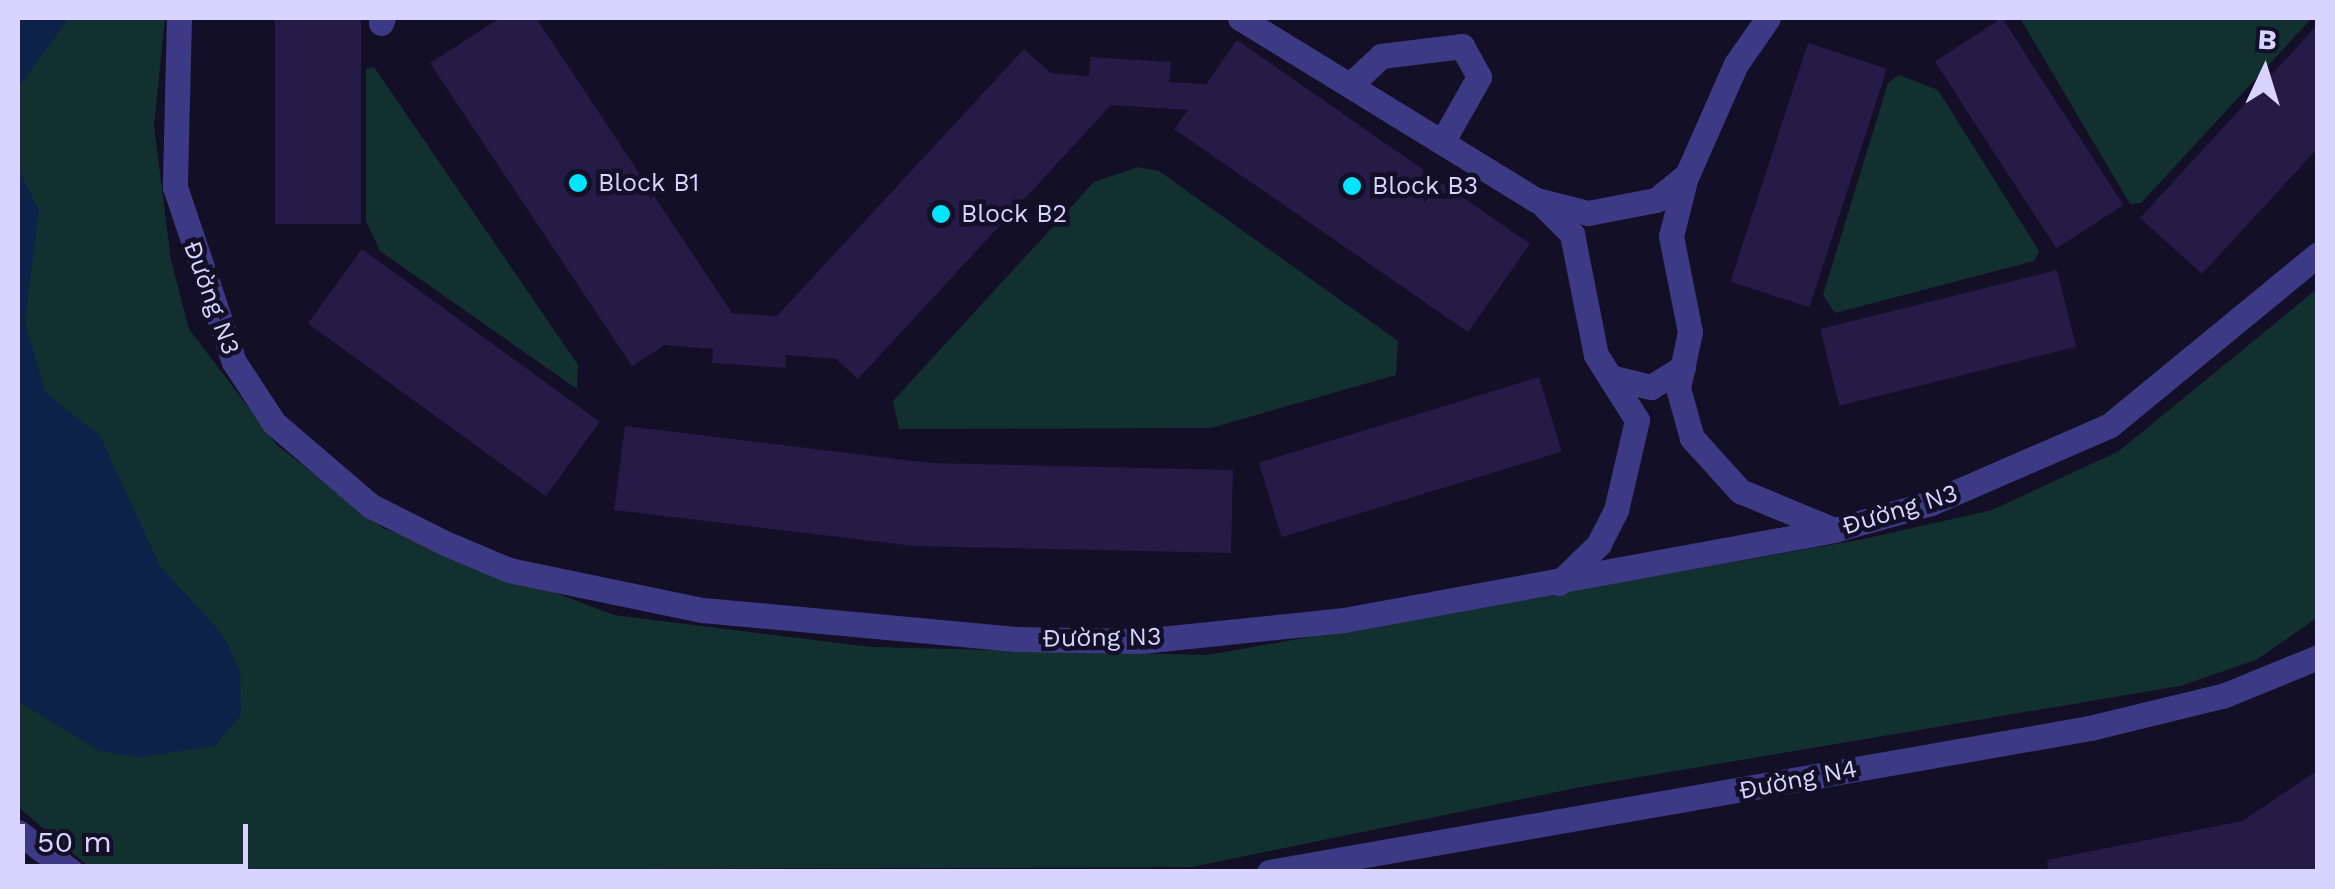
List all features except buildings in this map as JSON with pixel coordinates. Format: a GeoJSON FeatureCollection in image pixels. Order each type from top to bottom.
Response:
{"type":"FeatureCollection","features":[{"type":"Feature","properties":{"kind":"street","name":"Đường N3"},"geometry":{"type":"LineString","coordinates":[[179,18],[175,187],[234,362],[274,423],[371,506],[509,570],[703,610],[1140,640],[1557,584],[1834,530],[1931,504],[2110,426],[2318,254]]}},
{"type":"Feature","properties":{"kind":"street"},"geometry":{"type":"LineString","coordinates":[[1240,18],[1536,200],[1575,243],[1596,355],[1637,420],[1628,483],[1599,544],[1557,584]]}},
{"type":"Feature","properties":{"kind":"street"},"geometry":{"type":"LineString","coordinates":[[1768,18],[1736,64],[1687,175],[1671,236],[1690,332],[1683,367],[1685,420],[1722,477],[1769,507],[1834,530]]}},
{"type":"Feature","properties":{"kind":"street"},"geometry":{"type":"LineString","coordinates":[[1350,86],[1381,56],[1462,46],[1478,77],[1442,142]]}},
{"type":"Feature","properties":{"kind":"street"},"geometry":{"type":"LineString","coordinates":[[1536,200],[1594,213],[1636,208],[1687,175]]}},
{"type":"Feature","properties":{"kind":"street"},"geometry":{"type":"LineString","coordinates":[[1636,208],[1671,236]]}},
{"type":"Feature","properties":{"kind":"street"},"geometry":{"type":"LineString","coordinates":[[1575,243],[1594,213]]}},
{"type":"Feature","properties":{"kind":"street"},"geometry":{"type":"LineString","coordinates":[[1614,378],[1651,387],[1683,367]]}},
{"type":"Feature","properties":{"kind":"street","name":"Đường N4"},"geometry":{"type":"LineString","coordinates":[[1269,872],[2140,717],[2318,657]]}},
{"type":"Feature","properties":{"kind":"street"},"geometry":{"type":"LineString","coordinates":[[18,832],[72,872]]}},
{"type":"Feature","properties":{"kind":"green space"},"geometry":{"type":"Polygon","coordinates":[[[18,18],[165,18],[154,126],[171,260],[189,329],[277,445],[383,528],[614,615],[871,647],[1207,655],[1864,539],[1992,510],[2119,451],[2317,289],[2317,618],[2256,660],[2180,686],[1581,787],[1192,867],[94,871],[18,807],[18,18]]]}},
{"type":"Feature","properties":{"kind":"green space"},"geometry":{"type":"Polygon","coordinates":[[[2020,18],[2311,19],[2141,203],[2130,204],[2020,18]]]}},
{"type":"Feature","properties":{"kind":"green space"},"geometry":{"type":"Polygon","coordinates":[[[374,67],[578,365],[577,389],[380,251],[366,221],[366,69],[374,67]]]}},
{"type":"Feature","properties":{"kind":"green space"},"geometry":{"type":"Polygon","coordinates":[[[1899,75],[1938,90],[2039,251],[2034,261],[1835,313],[1823,295],[1888,83],[1899,75]]]}},
{"type":"Feature","properties":{"kind":"green space"},"geometry":{"type":"Polygon","coordinates":[[[1138,167],[1159,171],[1398,341],[1396,375],[1211,428],[899,429],[893,401],[1094,182],[1138,167]]]}},
{"type":"Feature","properties":{"kind":"water"},"geometry":{"type":"Polygon","coordinates":[[[18,18],[69,18],[18,88],[18,18]]]}},
{"type":"Feature","properties":{"kind":"water"},"geometry":{"type":"Polygon","coordinates":[[[18,168],[39,210],[25,321],[45,392],[100,436],[160,566],[223,635],[240,671],[241,715],[214,746],[141,757],[99,751],[18,701],[18,168]]]}},
{"type":"Feature","properties":{"kind":"place","name":"Block B1"},"geometry":{"type":"Point","coordinates":[578,183]}},
{"type":"Feature","properties":{"kind":"place","name":"Block B3"},"geometry":{"type":"Point","coordinates":[1352,186]}},
{"type":"Feature","properties":{"kind":"place","name":"Block B2"},"geometry":{"type":"Point","coordinates":[941,214]}}]}
